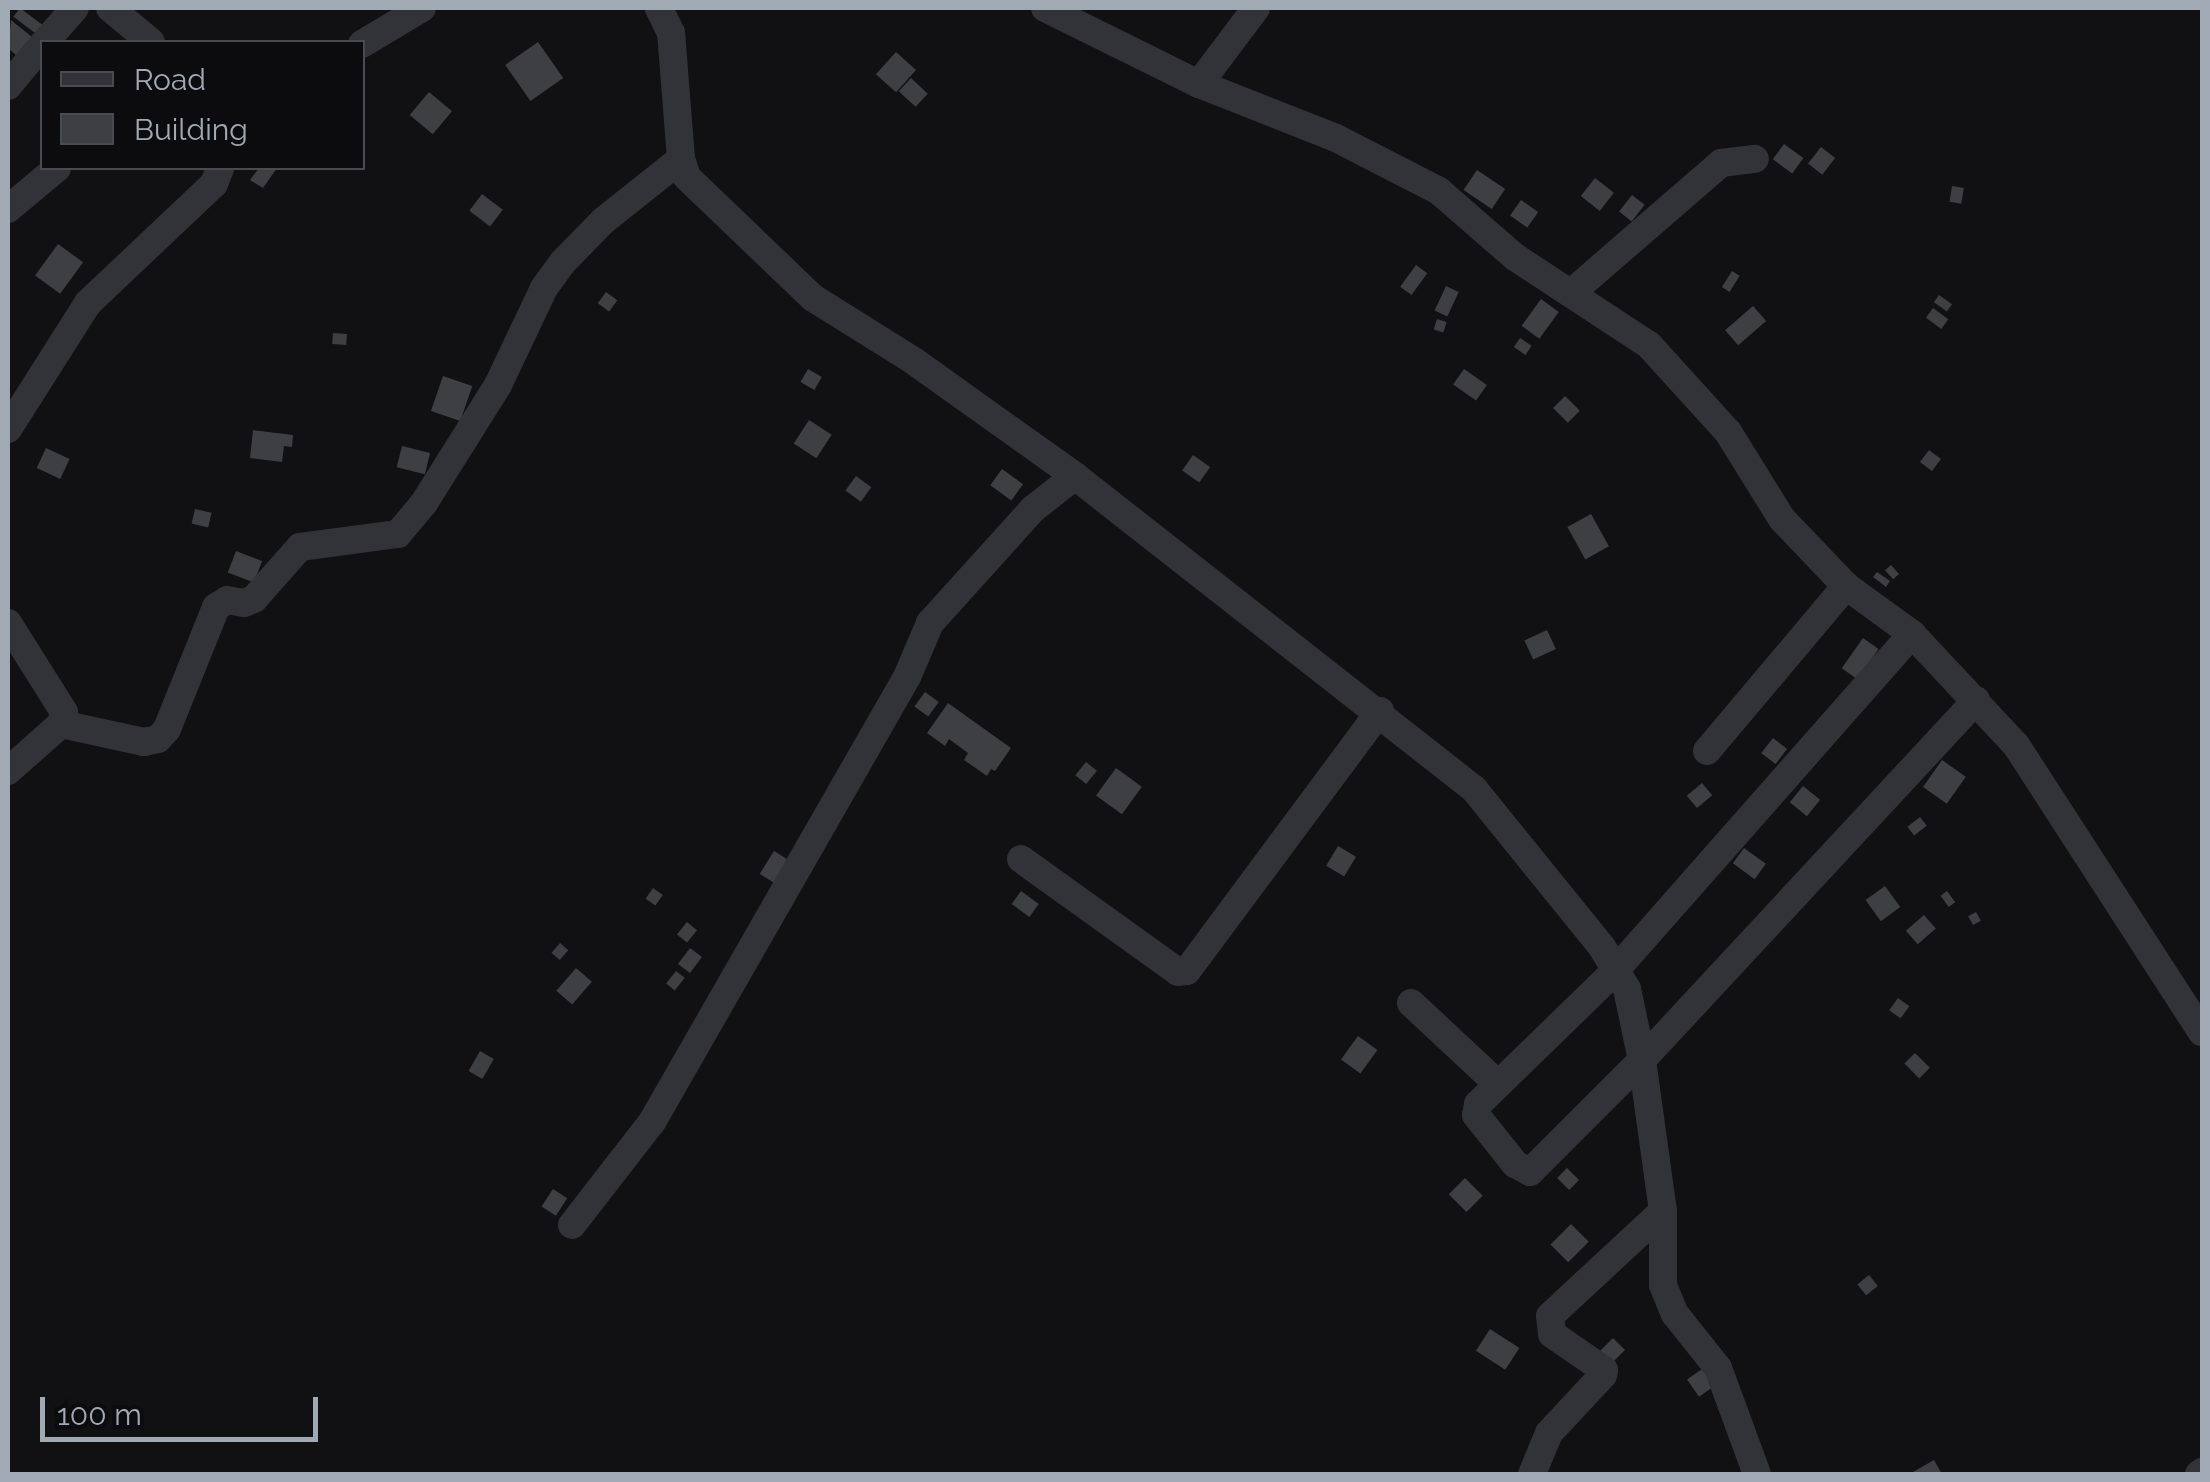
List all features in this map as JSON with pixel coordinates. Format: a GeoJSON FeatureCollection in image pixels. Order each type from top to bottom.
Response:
{"type":"FeatureCollection","features":[{"type":"Feature","properties":{"kind":"street"},"geometry":{"type":"LineString","coordinates":[[47,40],[75,8]]}},
{"type":"Feature","properties":{"kind":"street"},"geometry":{"type":"LineString","coordinates":[[111,8],[149,40]]}},
{"type":"Feature","properties":{"kind":"street"},"geometry":{"type":"LineString","coordinates":[[660,8],[671,32],[681,159],[687,177],[813,298],[914,361],[1075,476],[1211,586],[1380,711],[1474,789],[1602,946],[1626,989],[1642,1060],[1663,1210],[1663,1285],[1675,1314],[1718,1368],[1757,1474]]}},
{"type":"Feature","properties":{"kind":"street"},"geometry":{"type":"LineString","coordinates":[[1199,84],[1256,8]]}},
{"type":"Feature","properties":{"kind":"street"},"geometry":{"type":"LineString","coordinates":[[365,42],[415,9]]}},
{"type":"Feature","properties":{"kind":"street"},"geometry":{"type":"LineString","coordinates":[[1057,11],[1199,84],[1336,138],[1439,191],[1515,257],[1649,345],[1728,432],[1782,519],[1846,586],[1912,634],[2016,745],[2202,1032]]}},
{"type":"Feature","properties":{"kind":"street"},"geometry":{"type":"LineString","coordinates":[[8,86],[40,49]]}},
{"type":"Feature","properties":{"kind":"street"},"geometry":{"type":"LineString","coordinates":[[61,724],[144,742],[158,739],[167,729],[216,607],[226,600],[244,602],[254,598],[300,547],[398,534],[424,503],[498,385],[544,288],[563,262],[603,220],[681,159]]}},
{"type":"Feature","properties":{"kind":"street"},"geometry":{"type":"LineString","coordinates":[[1570,293],[1720,162],[1755,159]]}},
{"type":"Feature","properties":{"kind":"street"},"geometry":{"type":"LineString","coordinates":[[8,209],[55,170]]}},
{"type":"Feature","properties":{"kind":"street"},"geometry":{"type":"LineString","coordinates":[[8,429],[88,304],[214,184],[219,170]]}},
{"type":"Feature","properties":{"kind":"street"},"geometry":{"type":"LineString","coordinates":[[572,1225],[652,1122],[908,676],[930,623],[1032,509],[1075,476]]}},
{"type":"Feature","properties":{"kind":"street"},"geometry":{"type":"LineString","coordinates":[[1707,751],[1846,586]]}},
{"type":"Feature","properties":{"kind":"street"},"geometry":{"type":"LineString","coordinates":[[8,623],[64,712],[61,724],[8,771]]}},
{"type":"Feature","properties":{"kind":"street"},"geometry":{"type":"LineString","coordinates":[[1912,634],[1616,970],[1478,1104],[1476,1115],[1515,1164],[1530,1172],[1642,1060],[1976,700]]}},
{"type":"Feature","properties":{"kind":"street"},"geometry":{"type":"LineString","coordinates":[[1021,860],[1178,972],[1186,971],[1380,711]]}},
{"type":"Feature","properties":{"kind":"street"},"geometry":{"type":"LineString","coordinates":[[1412,1003],[1498,1084]]}},
{"type":"Feature","properties":{"kind":"street"},"geometry":{"type":"LineString","coordinates":[[1532,1474],[1549,1433],[1604,1375],[1604,1370],[1552,1334],[1550,1316],[1663,1210]]}},
{"type":"Feature","properties":{"kind":"building"},"geometry":{"type":"Polygon","coordinates":[[[20,8],[44,26],[37,35],[13,17],[20,8]]]}},
{"type":"Feature","properties":{"kind":"building"},"geometry":{"type":"Polygon","coordinates":[[[11,20],[32,37],[17,56],[8,48],[11,20]]]}},
{"type":"Feature","properties":{"kind":"building"},"geometry":{"type":"Polygon","coordinates":[[[538,42],[563,78],[530,101],[505,65],[538,42]]]}},
{"type":"Feature","properties":{"kind":"building"},"geometry":{"type":"Polygon","coordinates":[[[896,52],[916,70],[896,92],[876,74],[896,52]]]}},
{"type":"Feature","properties":{"kind":"building"},"geometry":{"type":"Polygon","coordinates":[[[911,78],[928,94],[916,107],[899,91],[911,78]]]}},
{"type":"Feature","properties":{"kind":"building"},"geometry":{"type":"Polygon","coordinates":[[[429,92],[452,111],[433,134],[410,115],[429,92]]]}},
{"type":"Feature","properties":{"kind":"building"},"geometry":{"type":"Polygon","coordinates":[[[1784,144],[1803,158],[1792,173],[1773,159],[1784,144]]]}},
{"type":"Feature","properties":{"kind":"building"},"geometry":{"type":"Polygon","coordinates":[[[1821,147],[1835,158],[1822,175],[1808,164],[1821,147]]]}},
{"type":"Feature","properties":{"kind":"building"},"geometry":{"type":"Polygon","coordinates":[[[258,170],[276,170],[263,188],[250,180],[258,170]]]}},
{"type":"Feature","properties":{"kind":"building"},"geometry":{"type":"Polygon","coordinates":[[[1477,170],[1505,189],[1492,209],[1464,190],[1477,170]]]}},
{"type":"Feature","properties":{"kind":"building"},"geometry":{"type":"Polygon","coordinates":[[[1595,178],[1614,193],[1600,211],[1581,196],[1595,178]]]}},
{"type":"Feature","properties":{"kind":"building"},"geometry":{"type":"Polygon","coordinates":[[[1952,186],[1964,188],[1961,204],[1949,202],[1952,186]]]}},
{"type":"Feature","properties":{"kind":"building"},"geometry":{"type":"Polygon","coordinates":[[[482,194],[503,210],[490,226],[469,211],[482,194]]]}},
{"type":"Feature","properties":{"kind":"building"},"geometry":{"type":"Polygon","coordinates":[[[1632,195],[1645,205],[1632,221],[1619,212],[1632,195]]]}},
{"type":"Feature","properties":{"kind":"building"},"geometry":{"type":"Polygon","coordinates":[[[1521,200],[1538,212],[1527,228],[1510,216],[1521,200]]]}},
{"type":"Feature","properties":{"kind":"building"},"geometry":{"type":"Polygon","coordinates":[[[58,244],[83,262],[60,294],[35,276],[58,244]]]}},
{"type":"Feature","properties":{"kind":"building"},"geometry":{"type":"Polygon","coordinates":[[[1416,265],[1427,273],[1411,295],[1400,287],[1416,265]]]}},
{"type":"Feature","properties":{"kind":"building"},"geometry":{"type":"Polygon","coordinates":[[[1732,271],[1740,276],[1730,292],[1722,287],[1732,271]]]}},
{"type":"Feature","properties":{"kind":"building"},"geometry":{"type":"Polygon","coordinates":[[[1446,286],[1459,292],[1447,316],[1435,310],[1446,286]]]}},
{"type":"Feature","properties":{"kind":"building"},"geometry":{"type":"Polygon","coordinates":[[[606,292],[617,300],[609,312],[598,303],[606,292]]]}},
{"type":"Feature","properties":{"kind":"building"},"geometry":{"type":"Polygon","coordinates":[[[1939,295],[1952,304],[1947,312],[1934,302],[1939,295]]]}},
{"type":"Feature","properties":{"kind":"building"},"geometry":{"type":"Polygon","coordinates":[[[1541,299],[1559,312],[1539,339],[1522,326],[1541,299]]]}},
{"type":"Feature","properties":{"kind":"building"},"geometry":{"type":"Polygon","coordinates":[[[1753,306],[1766,321],[1738,345],[1725,330],[1753,306]]]}},
{"type":"Feature","properties":{"kind":"building"},"geometry":{"type":"Polygon","coordinates":[[[1933,308],[1948,319],[1941,329],[1926,318],[1933,308]]]}},
{"type":"Feature","properties":{"kind":"building"},"geometry":{"type":"Polygon","coordinates":[[[1437,319],[1447,322],[1443,332],[1434,330],[1437,319]]]}},
{"type":"Feature","properties":{"kind":"building"},"geometry":{"type":"Polygon","coordinates":[[[333,333],[347,334],[346,345],[332,344],[333,333]]]}},
{"type":"Feature","properties":{"kind":"building"},"geometry":{"type":"Polygon","coordinates":[[[1520,338],[1532,346],[1525,355],[1514,347],[1520,338]]]}},
{"type":"Feature","properties":{"kind":"building"},"geometry":{"type":"Polygon","coordinates":[[[808,369],[822,377],[814,390],[800,382],[808,369]]]}},
{"type":"Feature","properties":{"kind":"building"},"geometry":{"type":"Polygon","coordinates":[[[1464,369],[1487,385],[1476,401],[1453,385],[1464,369]]]}},
{"type":"Feature","properties":{"kind":"building"},"geometry":{"type":"Polygon","coordinates":[[[443,376],[472,386],[460,421],[431,411],[443,376]]]}},
{"type":"Feature","properties":{"kind":"building"},"geometry":{"type":"Polygon","coordinates":[[[1565,396],[1580,411],[1568,423],[1553,408],[1565,396]]]}},
{"type":"Feature","properties":{"kind":"building"},"geometry":{"type":"Polygon","coordinates":[[[809,420],[832,435],[816,458],[794,443],[809,420]]]}},
{"type":"Feature","properties":{"kind":"building"},"geometry":{"type":"Polygon","coordinates":[[[253,430],[293,435],[292,447],[284,446],[282,462],[250,458],[253,430]]]}},
{"type":"Feature","properties":{"kind":"building"},"geometry":{"type":"Polygon","coordinates":[[[402,446],[430,453],[425,474],[397,467],[402,446]]]}},
{"type":"Feature","properties":{"kind":"building"},"geometry":{"type":"Polygon","coordinates":[[[46,448],[70,459],[60,479],[37,468],[46,448]]]}},
{"type":"Feature","properties":{"kind":"building"},"geometry":{"type":"Polygon","coordinates":[[[1929,450],[1941,459],[1932,471],[1920,462],[1929,450]]]}},
{"type":"Feature","properties":{"kind":"building"},"geometry":{"type":"Polygon","coordinates":[[[1193,455],[1210,467],[1199,483],[1182,471],[1193,455]]]}},
{"type":"Feature","properties":{"kind":"building"},"geometry":{"type":"Polygon","coordinates":[[[1002,469],[1023,484],[1011,500],[990,485],[1002,469]]]}},
{"type":"Feature","properties":{"kind":"building"},"geometry":{"type":"Polygon","coordinates":[[[856,476],[871,487],[861,502],[845,491],[856,476]]]}},
{"type":"Feature","properties":{"kind":"building"},"geometry":{"type":"Polygon","coordinates":[[[195,509],[212,513],[208,527],[192,524],[195,509]]]}},
{"type":"Feature","properties":{"kind":"building"},"geometry":{"type":"Polygon","coordinates":[[[1591,514],[1609,546],[1585,559],[1567,527],[1591,514]]]}},
{"type":"Feature","properties":{"kind":"building"},"geometry":{"type":"Polygon","coordinates":[[[236,551],[262,561],[254,583],[228,572],[236,551]]]}},
{"type":"Feature","properties":{"kind":"building"},"geometry":{"type":"Polygon","coordinates":[[[1891,565],[1899,574],[1893,579],[1885,570],[1891,565]]]}},
{"type":"Feature","properties":{"kind":"building"},"geometry":{"type":"Polygon","coordinates":[[[1877,572],[1890,581],[1886,587],[1873,577],[1877,572]]]}},
{"type":"Feature","properties":{"kind":"building"},"geometry":{"type":"Polygon","coordinates":[[[1547,630],[1556,649],[1533,660],[1524,641],[1547,630]]]}},
{"type":"Feature","properties":{"kind":"building"},"geometry":{"type":"Polygon","coordinates":[[[1863,638],[1879,649],[1857,679],[1842,668],[1863,638]]]}},
{"type":"Feature","properties":{"kind":"building"},"geometry":{"type":"Polygon","coordinates":[[[925,692],[939,702],[928,717],[914,707],[925,692]]]}},
{"type":"Feature","properties":{"kind":"building"},"geometry":{"type":"Polygon","coordinates":[[[948,703],[1011,748],[987,776],[964,760],[968,753],[949,739],[945,746],[927,733],[948,703]]]}},
{"type":"Feature","properties":{"kind":"building"},"geometry":{"type":"Polygon","coordinates":[[[1773,738],[1787,749],[1775,764],[1761,753],[1773,738]]]}},
{"type":"Feature","properties":{"kind":"building"},"geometry":{"type":"Polygon","coordinates":[[[1942,760],[1966,777],[1947,804],[1923,787],[1942,760]]]}},
{"type":"Feature","properties":{"kind":"building"},"geometry":{"type":"Polygon","coordinates":[[[1086,762],[1097,771],[1086,784],[1075,775],[1086,762]]]}},
{"type":"Feature","properties":{"kind":"building"},"geometry":{"type":"Polygon","coordinates":[[[1116,768],[1142,787],[1122,814],[1096,796],[1116,768]]]}},
{"type":"Feature","properties":{"kind":"building"},"geometry":{"type":"Polygon","coordinates":[[[1702,783],[1712,795],[1697,808],[1687,796],[1702,783]]]}},
{"type":"Feature","properties":{"kind":"building"},"geometry":{"type":"Polygon","coordinates":[[[1803,786],[1820,800],[1807,816],[1790,802],[1803,786]]]}},
{"type":"Feature","properties":{"kind":"building"},"geometry":{"type":"Polygon","coordinates":[[[1920,817],[1927,826],[1914,836],[1907,827],[1920,817]]]}},
{"type":"Feature","properties":{"kind":"building"},"geometry":{"type":"Polygon","coordinates":[[[1338,846],[1356,857],[1344,877],[1326,866],[1338,846]]]}},
{"type":"Feature","properties":{"kind":"building"},"geometry":{"type":"Polygon","coordinates":[[[1744,848],[1766,864],[1755,879],[1733,863],[1744,848]]]}},
{"type":"Feature","properties":{"kind":"building"},"geometry":{"type":"Polygon","coordinates":[[[774,851],[790,861],[776,884],[760,874],[774,851]]]}},
{"type":"Feature","properties":{"kind":"building"},"geometry":{"type":"Polygon","coordinates":[[[1885,886],[1900,907],[1881,921],[1866,900],[1885,886]]]}},
{"type":"Feature","properties":{"kind":"building"},"geometry":{"type":"Polygon","coordinates":[[[653,888],[663,895],[655,906],[646,899],[653,888]]]}},
{"type":"Feature","properties":{"kind":"building"},"geometry":{"type":"Polygon","coordinates":[[[1021,891],[1039,904],[1029,917],[1012,904],[1021,891]]]}},
{"type":"Feature","properties":{"kind":"building"},"geometry":{"type":"Polygon","coordinates":[[[1947,891],[1955,902],[1949,907],[1941,896],[1947,891]]]}},
{"type":"Feature","properties":{"kind":"building"},"geometry":{"type":"Polygon","coordinates":[[[1976,912],[1981,921],[1973,925],[1968,916],[1976,912]]]}},
{"type":"Feature","properties":{"kind":"building"},"geometry":{"type":"Polygon","coordinates":[[[1924,915],[1936,929],[1918,944],[1906,931],[1924,915]]]}},
{"type":"Feature","properties":{"kind":"building"},"geometry":{"type":"Polygon","coordinates":[[[687,922],[697,930],[687,943],[677,934],[687,922]]]}},
{"type":"Feature","properties":{"kind":"building"},"geometry":{"type":"Polygon","coordinates":[[[560,943],[568,950],[560,960],[551,953],[560,943]]]}},
{"type":"Feature","properties":{"kind":"building"},"geometry":{"type":"Polygon","coordinates":[[[690,948],[702,957],[690,973],[678,964],[690,948]]]}},
{"type":"Feature","properties":{"kind":"building"},"geometry":{"type":"Polygon","coordinates":[[[576,968],[592,982],[572,1004],[556,991],[576,968]]]}},
{"type":"Feature","properties":{"kind":"building"},"geometry":{"type":"Polygon","coordinates":[[[676,971],[685,978],[675,990],[666,984],[676,971]]]}},
{"type":"Feature","properties":{"kind":"building"},"geometry":{"type":"Polygon","coordinates":[[[1898,998],[1909,1006],[1901,1018],[1889,1010],[1898,998]]]}},
{"type":"Feature","properties":{"kind":"building"},"geometry":{"type":"Polygon","coordinates":[[[1358,1036],[1377,1050],[1360,1074],[1341,1059],[1358,1036]]]}},
{"type":"Feature","properties":{"kind":"building"},"geometry":{"type":"Polygon","coordinates":[[[480,1051],[494,1059],[482,1079],[468,1071],[480,1051]]]}},
{"type":"Feature","properties":{"kind":"building"},"geometry":{"type":"Polygon","coordinates":[[[1915,1053],[1930,1068],[1919,1078],[1904,1064],[1915,1053]]]}},
{"type":"Feature","properties":{"kind":"building"},"geometry":{"type":"Polygon","coordinates":[[[1567,1168],[1579,1180],[1569,1190],[1557,1178],[1567,1168]]]}},
{"type":"Feature","properties":{"kind":"building"},"geometry":{"type":"Polygon","coordinates":[[[1465,1178],[1483,1196],[1466,1212],[1449,1194],[1465,1178]]]}},
{"type":"Feature","properties":{"kind":"building"},"geometry":{"type":"Polygon","coordinates":[[[553,1189],[567,1198],[556,1216],[542,1207],[553,1189]]]}},
{"type":"Feature","properties":{"kind":"building"},"geometry":{"type":"Polygon","coordinates":[[[1571,1224],[1589,1242],[1568,1262],[1550,1245],[1571,1224]]]}},
{"type":"Feature","properties":{"kind":"building"},"geometry":{"type":"Polygon","coordinates":[[[1869,1275],[1878,1286],[1866,1295],[1857,1284],[1869,1275]]]}},
{"type":"Feature","properties":{"kind":"building"},"geometry":{"type":"Polygon","coordinates":[[[1490,1329],[1519,1348],[1505,1370],[1476,1351],[1490,1329]]]}},
{"type":"Feature","properties":{"kind":"building"},"geometry":{"type":"Polygon","coordinates":[[[1613,1338],[1625,1350],[1612,1363],[1600,1351],[1613,1338]]]}},
{"type":"Feature","properties":{"kind":"building"},"geometry":{"type":"Polygon","coordinates":[[[1705,1367],[1717,1384],[1699,1397],[1687,1380],[1705,1367]]]}},
{"type":"Feature","properties":{"kind":"building"},"geometry":{"type":"Polygon","coordinates":[[[1934,1460],[1942,1474],[1913,1472],[1934,1460]]]}}]}
